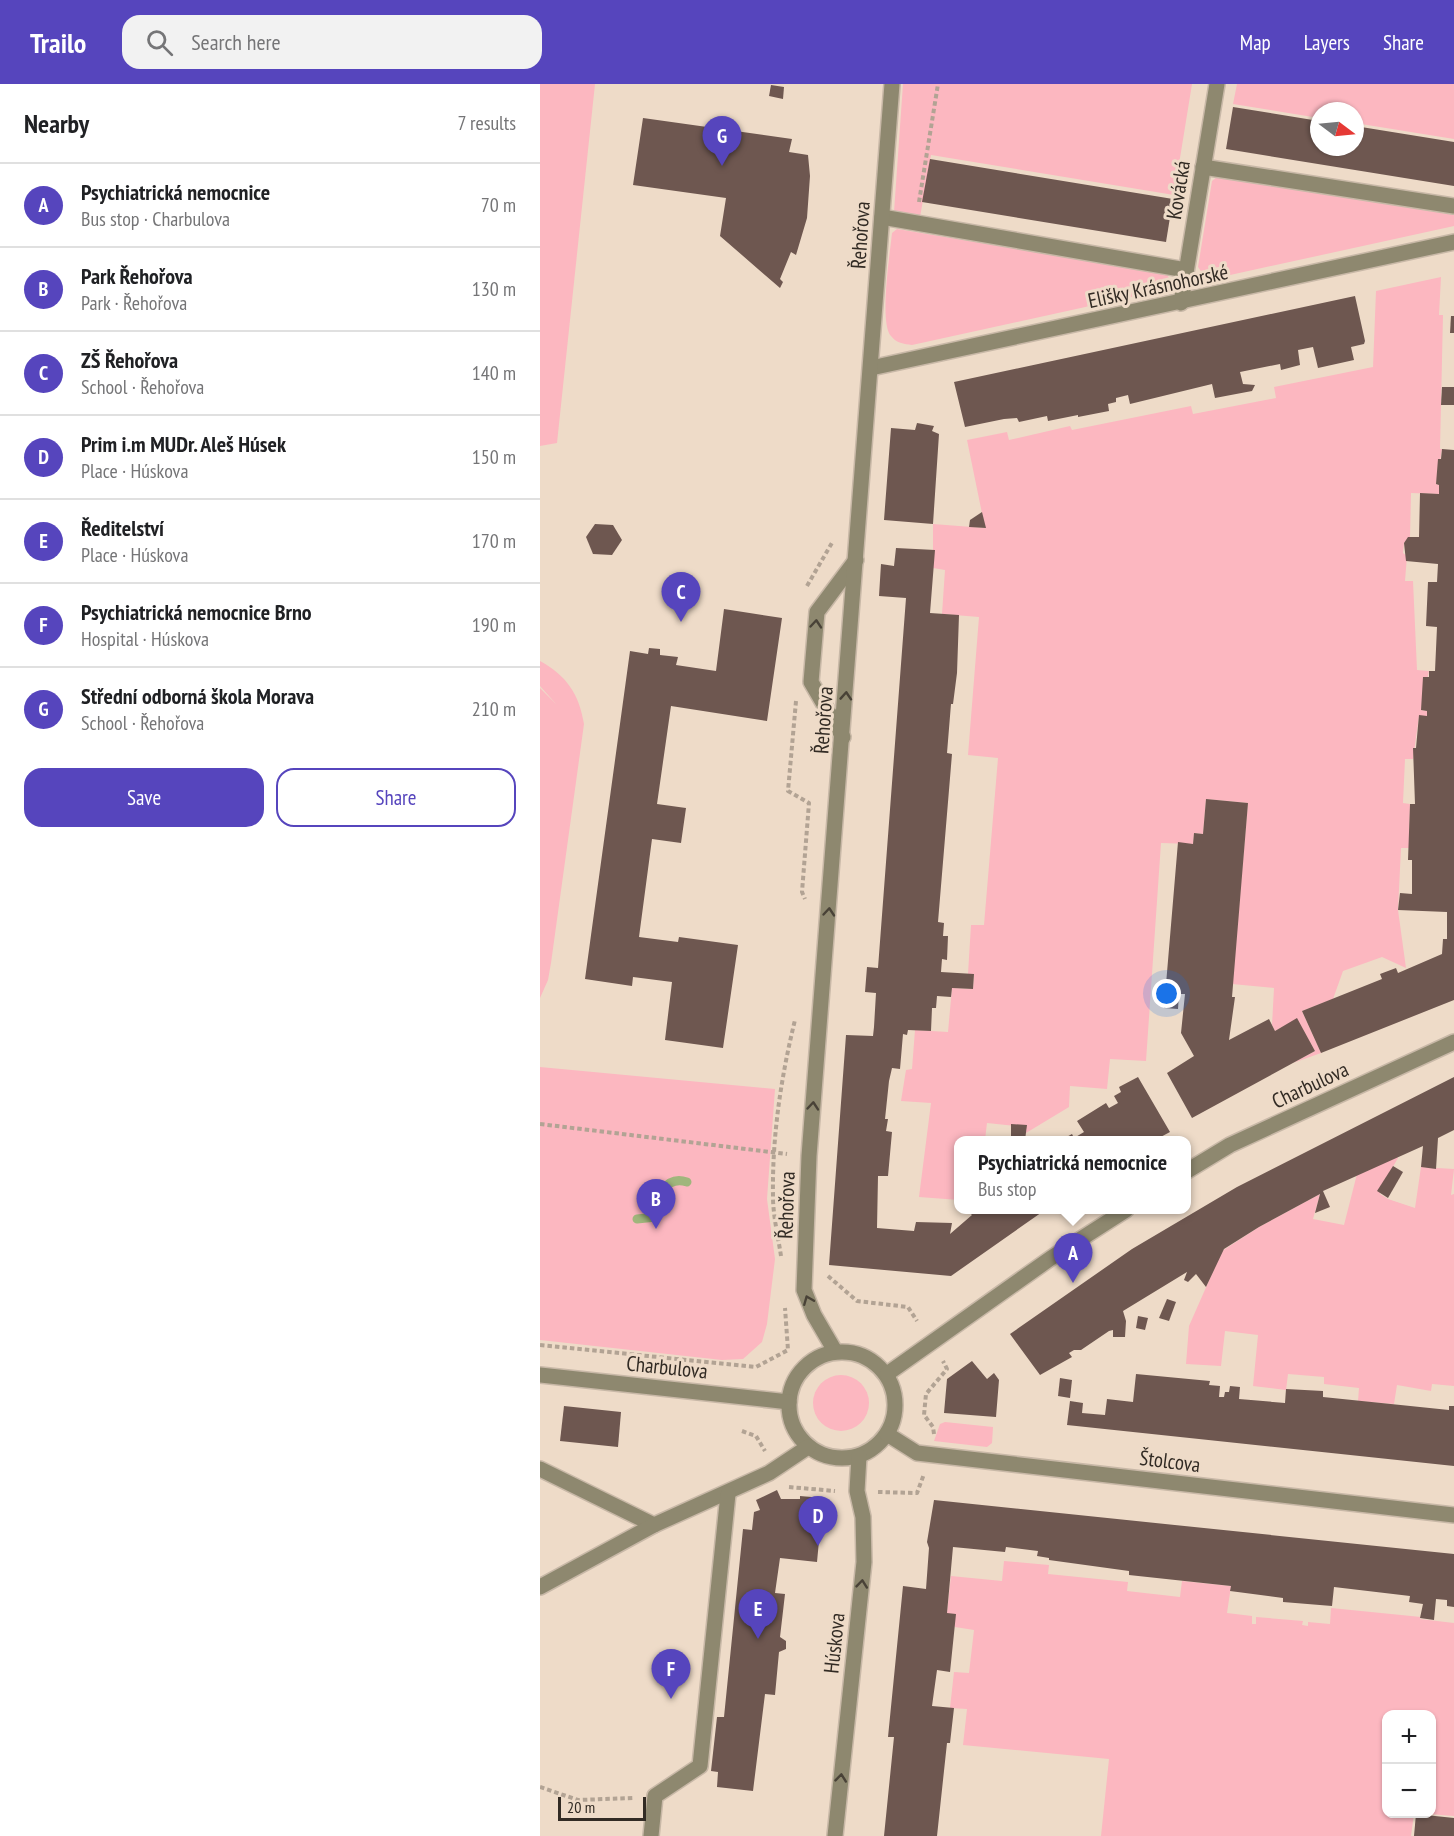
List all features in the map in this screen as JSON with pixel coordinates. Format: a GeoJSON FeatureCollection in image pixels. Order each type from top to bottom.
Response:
{"type":"FeatureCollection","features":[{"type":"Feature","properties":{"kind":"street","name":"Řehořova"},"geometry":{"type":"LineString","coordinates":[[835,1351],[814,1315],[804,1290],[809,1156],[892,84]]}},
{"type":"Feature","properties":{"kind":"street","name":"Kovácká"},"geometry":{"type":"LineString","coordinates":[[1181,303],[1217,84]]}},
{"type":"Feature","properties":{"kind":"street"},"geometry":{"type":"LineString","coordinates":[[1203,167],[1454,206]]}},
{"type":"Feature","properties":{"kind":"street"},"geometry":{"type":"LineString","coordinates":[[882,217],[1186,270]]}},
{"type":"Feature","properties":{"kind":"street","name":"Elišky Krásnohorské"},"geometry":{"type":"LineString","coordinates":[[871,368],[1181,303],[1454,242]]}},
{"type":"Feature","properties":{"kind":"street"},"geometry":{"type":"LineString","coordinates":[[843,737],[811,682],[817,612],[856,560]]}},
{"type":"Feature","properties":{"kind":"street","name":"Charbulova"},"geometry":{"type":"LineString","coordinates":[[1191,1169],[1230,1145],[1454,1042]]}},
{"type":"Feature","properties":{"kind":"street"},"geometry":{"type":"LineString","coordinates":[[887,1374],[1060,1252],[1118,1214]]}},
{"type":"Feature","properties":{"kind":"street"},"geometry":{"type":"LineString","coordinates":[[835,1351],[851,1352],[866,1357],[887,1374],[894,1392],[896,1406],[887,1434],[875,1447],[859,1456],[832,1458],[808,1447],[799,1436],[790,1420],[791,1387],[803,1368],[821,1355],[835,1351]]}},
{"type":"Feature","properties":{"kind":"street","name":"Charbulova"},"geometry":{"type":"LineString","coordinates":[[540,1375],[789,1402]]}},
{"type":"Feature","properties":{"kind":"street","name":"Štolcova"},"geometry":{"type":"LineString","coordinates":[[887,1434],[917,1453],[1454,1515]]}},
{"type":"Feature","properties":{"kind":"street"},"geometry":{"type":"LineString","coordinates":[[540,1587],[654,1525],[728,1494],[769,1473],[808,1447]]}},
{"type":"Feature","properties":{"kind":"street","name":"Húskova"},"geometry":{"type":"LineString","coordinates":[[835,1836],[864,1562],[863,1517],[856,1491],[859,1456]]}},
{"type":"Feature","properties":{"kind":"street"},"geometry":{"type":"LineString","coordinates":[[540,1469],[654,1525]]}},
{"type":"Feature","properties":{"kind":"street"},"geometry":{"type":"LineString","coordinates":[[651,1836],[655,1797],[700,1766],[728,1494]]}},
{"type":"Feature","properties":{"kind":"path"},"geometry":{"type":"LineString","coordinates":[[919,204],[938,84]]}},
{"type":"Feature","properties":{"kind":"path"},"geometry":{"type":"LineString","coordinates":[[806,594],[807,582],[834,540]]}},
{"type":"Feature","properties":{"kind":"path"},"geometry":{"type":"LineString","coordinates":[[796,698],[788,790],[809,803],[802,892],[807,903]]}},
{"type":"Feature","properties":{"kind":"path"},"geometry":{"type":"LineString","coordinates":[[782,1266],[773,1197],[774,1153],[784,1064],[795,1018]]}},
{"type":"Feature","properties":{"kind":"path"},"geometry":{"type":"LineString","coordinates":[[540,1124],[809,1156]]}},
{"type":"Feature","properties":{"kind":"path"},"geometry":{"type":"LineString","coordinates":[[828,1276],[857,1301],[908,1307],[917,1321]]}},
{"type":"Feature","properties":{"kind":"path"},"geometry":{"type":"LineString","coordinates":[[540,1345],[756,1367],[788,1350],[785,1306]]}},
{"type":"Feature","properties":{"kind":"path"},"geometry":{"type":"LineString","coordinates":[[934,1435],[933,1427],[924,1415],[926,1394],[947,1369],[941,1359]]}},
{"type":"Feature","properties":{"kind":"path"},"geometry":{"type":"LineString","coordinates":[[868,1492],[917,1493],[924,1472]]}},
{"type":"Feature","properties":{"kind":"path"},"geometry":{"type":"LineString","coordinates":[[540,1787],[579,1800],[655,1797]]}},
{"type":"Feature","properties":{"kind":"shaded area"},"geometry":{"type":"Polygon","coordinates":[[[540,84],[595,84],[557,443],[540,446],[540,84]]]}},
{"type":"Feature","properties":{"kind":"shaded area"},"geometry":{"type":"Polygon","coordinates":[[[903,84],[1192,84],[1174,195],[931,155],[920,217],[894,212],[903,84]]]}},
{"type":"Feature","properties":{"kind":"shaded area"},"geometry":{"type":"Polygon","coordinates":[[[1237,84],[1454,84],[1454,139],[1364,124],[1364,102],[1310,102],[1310,117],[1233,104],[1237,84]]]}},
{"type":"Feature","properties":{"kind":"shaded area"},"geometry":{"type":"Polygon","coordinates":[[[1217,177],[1454,215],[1454,226],[1212,279],[1206,278],[1198,267],[1212,181],[1217,177]]]}},
{"type":"Feature","properties":{"kind":"shaded area"},"geometry":{"type":"Polygon","coordinates":[[[897,229],[1167,274],[1169,278],[1158,291],[912,345],[906,344],[898,342],[891,336],[886,317],[886,287],[892,233],[897,229]]]}},
{"type":"Feature","properties":{"kind":"shaded area"},"geometry":{"type":"Polygon","coordinates":[[[1441,277],[1439,315],[1443,315],[1440,449],[1442,449],[1436,484],[1439,485],[1439,494],[1411,493],[1410,537],[1404,543],[1403,553],[1407,556],[1405,581],[1413,581],[1417,670],[1429,671],[1421,710],[1427,711],[1427,716],[1419,716],[1413,759],[1405,759],[1403,803],[1410,804],[1409,848],[1401,848],[1398,910],[1406,968],[1382,957],[1343,971],[1333,999],[1302,1011],[1321,1053],[1293,1063],[1315,1051],[1297,1019],[1275,1031],[1272,1025],[1274,988],[1232,984],[1248,803],[1206,799],[1203,834],[1194,833],[1193,844],[1161,843],[1146,1061],[1110,1059],[1107,1089],[1070,1086],[1069,1107],[1026,1133],[1026,1127],[987,1123],[985,1136],[954,1136],[954,1200],[919,1197],[931,1103],[901,1101],[906,1070],[912,1069],[915,1030],[948,1032],[952,988],[973,989],[974,975],[968,974],[971,925],[984,925],[998,758],[968,755],[979,617],[942,614],[945,570],[933,568],[933,524],[985,528],[967,440],[1007,432],[1009,440],[1070,426],[1072,430],[1191,406],[1193,414],[1276,398],[1274,387],[1373,367],[1376,291],[1441,277]]]}},
{"type":"Feature","properties":{"kind":"shaded area"},"geometry":{"type":"Polygon","coordinates":[[[540,661],[558,673],[570,687],[579,704],[584,724],[551,963],[548,980],[540,998],[540,688],[557,705],[540,686],[540,661]]]}},
{"type":"Feature","properties":{"kind":"shaded area"},"geometry":{"type":"Polygon","coordinates":[[[540,1067],[775,1089],[767,1199],[775,1259],[767,1324],[762,1342],[743,1359],[722,1360],[540,1340],[540,1067]]]}},
{"type":"Feature","properties":{"kind":"shaded area"},"geometry":{"type":"Polygon","coordinates":[[[1396,1155],[1398,1158],[1380,1189],[1380,1194],[1415,1208],[1421,1167],[1454,1169],[1451,1195],[1454,1194],[1454,1386],[1432,1384],[1431,1391],[1397,1385],[1394,1404],[1358,1401],[1359,1388],[1324,1384],[1324,1377],[1288,1374],[1286,1390],[1253,1386],[1258,1335],[1225,1331],[1221,1366],[1186,1364],[1189,1326],[1222,1251],[1259,1227],[1320,1194],[1313,1219],[1344,1225],[1357,1174],[1396,1155]]]}},
{"type":"Feature","properties":{"kind":"shaded area"},"geometry":{"type":"Polygon","coordinates":[[[841,1375],[852,1377],[861,1383],[867,1392],[869,1403],[867,1414],[861,1423],[852,1429],[841,1431],[830,1429],[821,1423],[815,1414],[813,1403],[815,1392],[821,1383],[830,1377],[841,1375]]]}},
{"type":"Feature","properties":{"kind":"shaded area"},"geometry":{"type":"Polygon","coordinates":[[[945,1422],[993,1427],[992,1443],[987,1447],[934,1441],[940,1424],[945,1422]]]}},
{"type":"Feature","properties":{"kind":"shaded area"},"geometry":{"type":"Polygon","coordinates":[[[1004,1561],[1049,1565],[1048,1574],[1128,1582],[1127,1591],[1180,1597],[1182,1581],[1231,1586],[1227,1613],[1252,1616],[1252,1624],[1256,1624],[1256,1617],[1303,1621],[1302,1625],[1308,1626],[1308,1622],[1330,1624],[1331,1608],[1421,1617],[1420,1619],[1454,1623],[1454,1816],[1436,1815],[1436,1710],[1382,1710],[1382,1818],[1413,1818],[1411,1836],[1101,1836],[1109,1759],[963,1745],[967,1709],[950,1708],[954,1672],[969,1673],[974,1630],[955,1627],[947,1613],[951,1576],[1002,1581],[1004,1561]]]}},
{"type":"Feature","properties":{"kind":"building"},"geometry":{"type":"Polygon","coordinates":[[[771,85],[784,87],[783,99],[769,96],[771,85]]]}},
{"type":"Feature","properties":{"kind":"building"},"geometry":{"type":"Polygon","coordinates":[[[1233,107],[1310,120],[1310,156],[1364,156],[1364,127],[1454,142],[1454,186],[1226,149],[1233,107]]]}},
{"type":"Feature","properties":{"kind":"building"},"geometry":{"type":"Polygon","coordinates":[[[643,118],[792,139],[789,152],[808,155],[810,176],[807,218],[796,255],[791,252],[780,279],[783,282],[780,288],[720,236],[726,198],[633,185],[643,118]]]}},
{"type":"Feature","properties":{"kind":"building"},"geometry":{"type":"Polygon","coordinates":[[[930,159],[1173,199],[1166,242],[922,202],[930,159]]]}},
{"type":"Feature","properties":{"kind":"building"},"geometry":{"type":"Polygon","coordinates":[[[1355,296],[1365,341],[1364,344],[1351,347],[1354,360],[1318,368],[1313,347],[1298,350],[1300,365],[1281,370],[1280,364],[1240,372],[1243,384],[1255,385],[1252,391],[1215,398],[1212,384],[1130,404],[1128,395],[1116,398],[1116,402],[1108,404],[1109,411],[1078,417],[1078,415],[1048,421],[1047,416],[1019,422],[1017,418],[1004,419],[965,427],[954,382],[1355,296]]]}},
{"type":"Feature","properties":{"kind":"building"},"geometry":{"type":"Polygon","coordinates":[[[1451,316],[1454,316],[1454,333],[1450,333],[1451,316]]]}},
{"type":"Feature","properties":{"kind":"building"},"geometry":{"type":"Polygon","coordinates":[[[1442,387],[1454,387],[1454,405],[1441,405],[1442,387]]]}},
{"type":"Feature","properties":{"kind":"building"},"geometry":{"type":"Polygon","coordinates":[[[917,423],[934,426],[932,431],[939,434],[933,524],[884,520],[891,428],[915,430],[917,423]]]}},
{"type":"Feature","properties":{"kind":"building"},"geometry":{"type":"Polygon","coordinates":[[[1442,449],[1454,450],[1454,1000],[1321,1053],[1302,1011],[1382,979],[1380,974],[1396,968],[1398,973],[1442,954],[1443,939],[1447,939],[1447,912],[1398,910],[1400,893],[1412,894],[1412,860],[1408,860],[1410,804],[1415,804],[1413,748],[1416,748],[1419,715],[1427,716],[1427,711],[1421,710],[1423,677],[1429,677],[1429,671],[1435,671],[1437,627],[1426,626],[1428,582],[1437,582],[1438,564],[1406,561],[1404,543],[1408,537],[1419,537],[1420,493],[1439,494],[1439,485],[1436,484],[1438,459],[1441,459],[1442,449]]]}},
{"type":"Feature","properties":{"kind":"building"},"geometry":{"type":"Polygon","coordinates":[[[982,512],[986,528],[969,527],[970,520],[982,512]]]}},
{"type":"Feature","properties":{"kind":"building"},"geometry":{"type":"Polygon","coordinates":[[[595,524],[613,525],[622,540],[612,555],[593,554],[586,537],[595,524]]]}},
{"type":"Feature","properties":{"kind":"building"},"geometry":{"type":"Polygon","coordinates":[[[896,548],[935,550],[930,613],[959,615],[957,673],[953,704],[951,704],[947,753],[952,754],[938,922],[944,923],[943,936],[948,936],[947,960],[942,959],[941,972],[974,974],[973,989],[952,988],[951,997],[937,996],[936,1008],[932,1008],[931,1031],[908,1030],[907,1035],[903,1034],[900,1069],[892,1068],[889,1081],[885,1119],[888,1119],[886,1131],[892,1132],[888,1176],[878,1176],[877,1228],[914,1231],[916,1222],[952,1223],[950,1234],[971,1214],[1039,1214],[951,1276],[829,1265],[846,1035],[873,1036],[874,1027],[876,993],[865,992],[867,967],[878,968],[906,598],[879,596],[881,564],[894,566],[896,548]]]}},
{"type":"Feature","properties":{"kind":"building"},"geometry":{"type":"Polygon","coordinates":[[[724,609],[782,618],[767,721],[671,706],[657,804],[686,808],[681,843],[652,839],[639,937],[678,942],[679,937],[738,945],[723,1048],[665,1040],[672,982],[633,977],[632,986],[585,979],[630,651],[648,654],[649,648],[660,649],[660,655],[678,657],[676,665],[716,671],[724,609]]]}},
{"type":"Feature","properties":{"kind":"building"},"geometry":{"type":"Polygon","coordinates":[[[1206,799],[1248,803],[1232,997],[1235,997],[1229,1040],[1269,1019],[1275,1031],[1297,1018],[1315,1051],[1192,1118],[1167,1073],[1194,1056],[1181,1033],[1185,994],[1179,994],[1178,1009],[1164,1008],[1178,842],[1193,844],[1194,833],[1203,834],[1206,799]]]}},
{"type":"Feature","properties":{"kind":"building"},"geometry":{"type":"Polygon","coordinates":[[[1138,1077],[1170,1132],[1162,1136],[1077,1136],[1084,1132],[1077,1121],[1106,1103],[1109,1108],[1118,1103],[1114,1096],[1121,1092],[1119,1087],[1138,1077]]]}},
{"type":"Feature","properties":{"kind":"building"},"geometry":{"type":"Polygon","coordinates":[[[1454,1077],[1454,1130],[1438,1138],[1436,1169],[1421,1167],[1423,1146],[1323,1191],[1330,1207],[1315,1213],[1320,1194],[1259,1227],[1224,1249],[1206,1287],[1196,1274],[1188,1282],[1184,1280],[1187,1272],[1123,1311],[1126,1321],[1125,1337],[1113,1337],[1113,1330],[1109,1331],[1081,1350],[1069,1353],[1072,1357],[1040,1375],[1010,1334],[1132,1249],[1237,1187],[1454,1077]]]}},
{"type":"Feature","properties":{"kind":"building"},"geometry":{"type":"Polygon","coordinates":[[[1011,1124],[1027,1125],[1026,1136],[1011,1136],[1011,1124]]]}},
{"type":"Feature","properties":{"kind":"building"},"geometry":{"type":"Polygon","coordinates":[[[1393,1166],[1403,1172],[1388,1198],[1377,1191],[1393,1166]]]}},
{"type":"Feature","properties":{"kind":"building"},"geometry":{"type":"Polygon","coordinates":[[[1167,1299],[1176,1302],[1169,1321],[1159,1318],[1167,1299]]]}},
{"type":"Feature","properties":{"kind":"building"},"geometry":{"type":"Polygon","coordinates":[[[1138,1316],[1148,1318],[1145,1330],[1136,1328],[1138,1316]]]}},
{"type":"Feature","properties":{"kind":"building"},"geometry":{"type":"Polygon","coordinates":[[[972,1361],[987,1379],[994,1373],[999,1380],[996,1417],[944,1413],[947,1379],[972,1361]]]}},
{"type":"Feature","properties":{"kind":"building"},"geometry":{"type":"Polygon","coordinates":[[[1136,1374],[1210,1381],[1209,1385],[1220,1386],[1219,1397],[1224,1397],[1225,1392],[1229,1392],[1230,1386],[1240,1387],[1239,1399],[1285,1403],[1286,1389],[1323,1391],[1323,1397],[1449,1410],[1449,1406],[1454,1406],[1454,1466],[1067,1425],[1070,1401],[1083,1403],[1082,1413],[1105,1415],[1107,1399],[1133,1402],[1136,1374]]]}},
{"type":"Feature","properties":{"kind":"building"},"geometry":{"type":"Polygon","coordinates":[[[1060,1378],[1072,1380],[1070,1398],[1058,1396],[1060,1378]]]}},
{"type":"Feature","properties":{"kind":"building"},"geometry":{"type":"Polygon","coordinates":[[[564,1406],[621,1412],[618,1447],[560,1441],[564,1406]]]}},
{"type":"Feature","properties":{"kind":"building"},"geometry":{"type":"Polygon","coordinates":[[[777,1490],[781,1499],[800,1499],[800,1496],[823,1498],[817,1562],[780,1558],[775,1593],[785,1594],[780,1637],[786,1641],[786,1649],[779,1652],[775,1695],[765,1694],[753,1791],[717,1787],[718,1772],[711,1771],[717,1717],[724,1717],[743,1529],[752,1530],[754,1512],[760,1510],[756,1500],[777,1490]]]}},
{"type":"Feature","properties":{"kind":"building"},"geometry":{"type":"Polygon","coordinates":[[[934,1500],[1454,1554],[1454,1607],[1447,1606],[1447,1600],[1436,1599],[1434,1620],[1420,1618],[1423,1604],[1409,1602],[1410,1596],[1334,1587],[1332,1606],[1283,1602],[1283,1598],[1230,1591],[1231,1586],[1129,1575],[1129,1571],[1049,1560],[1049,1558],[1037,1556],[1038,1551],[1006,1547],[1005,1552],[953,1547],[947,1613],[956,1614],[950,1672],[937,1670],[932,1706],[954,1708],[950,1743],[947,1743],[937,1836],[884,1836],[894,1737],[888,1737],[903,1586],[926,1589],[929,1548],[927,1542],[934,1500]]]}},
{"type":"Feature","properties":{"kind":"building"},"geometry":{"type":"Polygon","coordinates":[[[1436,1816],[1454,1818],[1454,1836],[1414,1836],[1416,1818],[1436,1818],[1436,1816]]]}},
{"type":"Feature","properties":{"kind":"waterway"},"geometry":{"type":"LineString","coordinates":[[637,1219],[656,1217],[663,1190],[673,1182],[687,1182]]}},
{"type":"Feature","properties":{"kind":"place","name":"Střední odborná škola Morava"},"geometry":{"type":"Point","coordinates":[722,166]}},
{"type":"Feature","properties":{"kind":"place","name":"ZŠ Řehořova"},"geometry":{"type":"Point","coordinates":[681,622]}},
{"type":"Feature","properties":{"kind":"place","name":"Park Řehořova"},"geometry":{"type":"Point","coordinates":[656,1229]}},
{"type":"Feature","properties":{"kind":"place","name":"Psychiatrická nemocnice"},"geometry":{"type":"Point","coordinates":[1073,1283]}},
{"type":"Feature","properties":{"kind":"place","name":"Prim i.m MUDr. Aleš Húsek"},"geometry":{"type":"Point","coordinates":[818,1546]}},
{"type":"Feature","properties":{"kind":"place","name":"Ředitelství"},"geometry":{"type":"Point","coordinates":[758,1639]}},
{"type":"Feature","properties":{"kind":"place","name":"Psychiatrická nemocnice Brno"},"geometry":{"type":"Point","coordinates":[671,1699]}}]}
